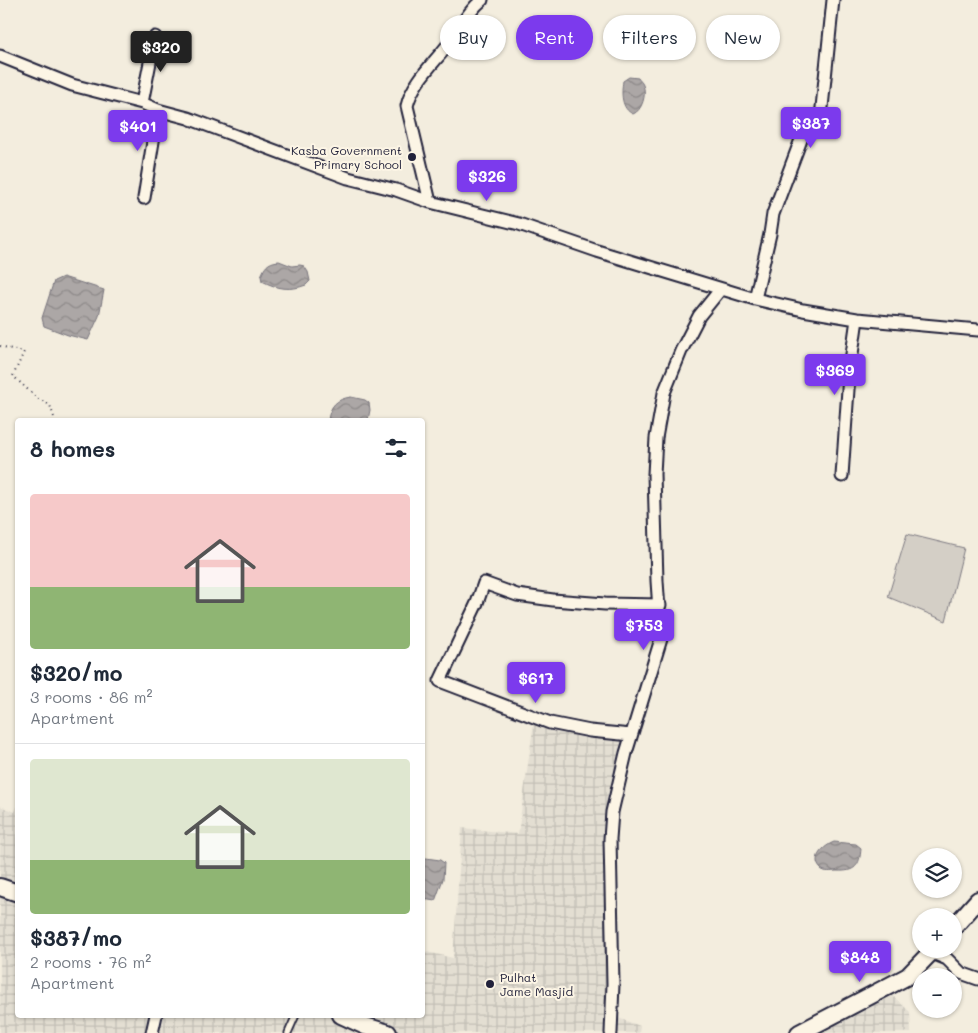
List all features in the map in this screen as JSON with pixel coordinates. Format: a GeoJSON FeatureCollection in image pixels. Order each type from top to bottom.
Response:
{"type":"FeatureCollection","features":[{"type":"Feature","properties":{"kind":"main road"},"geometry":{"type":"LineString","coordinates":[[0,887],[15,892]]}},
{"type":"Feature","properties":{"kind":"main road"},"geometry":{"type":"LineString","coordinates":[[962,918],[978,900]]}},
{"type":"Feature","properties":{"kind":"main road"},"geometry":{"type":"LineString","coordinates":[[799,1033],[908,976],[925,958]]}},
{"type":"Feature","properties":{"kind":"main road"},"geometry":{"type":"LineString","coordinates":[[348,1018],[388,1033]]}},
{"type":"Feature","properties":{"kind":"street"},"geometry":{"type":"LineString","coordinates":[[430,202],[407,106],[409,97],[475,6],[482,0]]}},
{"type":"Feature","properties":{"kind":"street"},"geometry":{"type":"LineString","coordinates":[[755,300],[773,214],[779,197],[805,129],[820,126],[833,0]]}},
{"type":"Feature","properties":{"kind":"street"},"geometry":{"type":"LineString","coordinates":[[142,103],[155,37]]}},
{"type":"Feature","properties":{"kind":"street"},"geometry":{"type":"LineString","coordinates":[[0,56],[72,85],[142,103],[158,110],[188,118],[348,178],[396,190],[430,202],[519,224],[755,300],[857,319],[978,330]]}},
{"type":"Feature","properties":{"kind":"street"},"geometry":{"type":"LineString","coordinates":[[144,198],[158,110]]}},
{"type":"Feature","properties":{"kind":"street"},"geometry":{"type":"LineString","coordinates":[[611,1033],[613,984],[612,812],[631,735],[661,639],[654,474],[656,438],[664,394],[681,351],[699,316],[720,290]]}},
{"type":"Feature","properties":{"kind":"street"},"geometry":{"type":"LineString","coordinates":[[842,476],[849,375],[857,319]]}},
{"type":"Feature","properties":{"kind":"street"},"geometry":{"type":"LineString","coordinates":[[631,735],[590,731],[550,723],[440,681],[477,603],[484,583],[517,595],[553,600],[660,606]]}},
{"type":"Feature","properties":{"kind":"street"},"geometry":{"type":"LineString","coordinates":[[947,958],[961,973],[978,979]]}},
{"type":"Feature","properties":{"kind":"street"},"geometry":{"type":"LineString","coordinates":[[152,1033],[155,1018]]}},
{"type":"Feature","properties":{"kind":"lane"},"geometry":{"type":"LineString","coordinates":[[288,1033],[295,1018]]}},
{"type":"Feature","properties":{"kind":"path"},"geometry":{"type":"LineString","coordinates":[[0,346],[24,352],[13,376],[37,398],[50,405],[53,418]]}},
{"type":"Feature","properties":{"kind":"shaded area"},"geometry":{"type":"Polygon","coordinates":[[[907,534],[964,548],[946,621],[888,597],[907,534]]]}},
{"type":"Feature","properties":{"kind":"shaded area"},"geometry":{"type":"Polygon","coordinates":[[[534,722],[624,742],[606,843],[607,1014],[640,1026],[639,1033],[0,1033],[0,806],[15,812],[15,1018],[425,1018],[425,951],[453,958],[462,828],[518,834],[534,722]]]}},
{"type":"Feature","properties":{"kind":"shaded area"},"geometry":{"type":"Polygon","coordinates":[[[893,996],[910,1012],[911,1033],[811,1033],[893,996]]]}},
{"type":"Feature","properties":{"kind":"water"},"geometry":{"type":"Polygon","coordinates":[[[629,77],[638,78],[643,84],[644,89],[641,106],[633,114],[624,105],[622,95],[623,81],[629,77]]]}},
{"type":"Feature","properties":{"kind":"water"},"geometry":{"type":"Polygon","coordinates":[[[279,261],[292,266],[304,266],[310,281],[300,287],[289,288],[273,286],[262,281],[261,276],[267,266],[272,262],[279,261]]]}},
{"type":"Feature","properties":{"kind":"water"},"geometry":{"type":"Polygon","coordinates":[[[63,277],[104,290],[99,316],[88,340],[44,326],[42,318],[54,281],[63,277]]]}},
{"type":"Feature","properties":{"kind":"water"},"geometry":{"type":"Polygon","coordinates":[[[351,397],[365,400],[369,403],[368,418],[328,418],[332,407],[341,399],[351,397]]]}},
{"type":"Feature","properties":{"kind":"water"},"geometry":{"type":"Polygon","coordinates":[[[834,842],[856,844],[861,848],[858,863],[855,867],[843,871],[821,869],[817,861],[818,857],[826,846],[834,842]]]}},
{"type":"Feature","properties":{"kind":"water"},"geometry":{"type":"Polygon","coordinates":[[[425,858],[440,860],[444,863],[443,879],[435,901],[425,899],[425,858]]]}},
{"type":"Feature","properties":{"kind":"place","name":"Kasba Government Primary School"},"geometry":{"type":"Point","coordinates":[412,157]}},
{"type":"Feature","properties":{"kind":"place","name":"Pulhat Jame Masjid"},"geometry":{"type":"Point","coordinates":[490,984]}}]}
